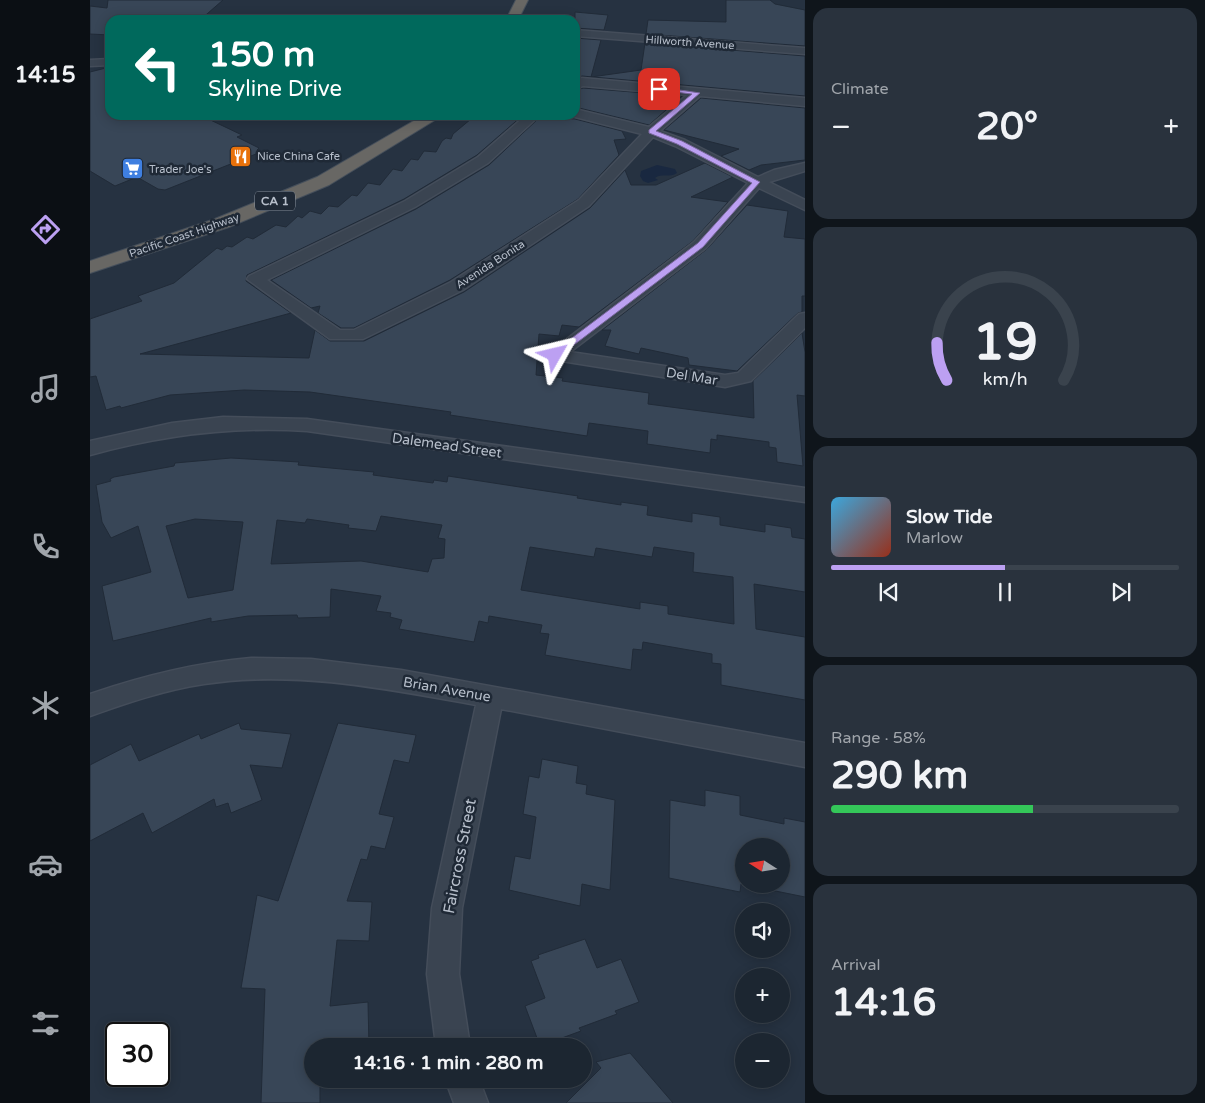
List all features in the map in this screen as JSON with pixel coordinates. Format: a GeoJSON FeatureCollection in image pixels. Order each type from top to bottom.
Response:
{"type":"FeatureCollection","features":[{"type":"Feature","properties":{"kind":"highway"},"geometry":{"type":"LineString","coordinates":[[514,15],[522,0]]}},
{"type":"Feature","properties":{"kind":"highway","name":"Pacific Coast Highway"},"geometry":{"type":"LineString","coordinates":[[90,267],[222,223],[323,181],[427,120]]}},
{"type":"Feature","properties":{"kind":"street","name":"Hillworth Avenue"},"geometry":{"type":"LineString","coordinates":[[580,32],[805,51]]}},
{"type":"Feature","properties":{"kind":"street"},"geometry":{"type":"LineString","coordinates":[[90,63],[105,62]]}},
{"type":"Feature","properties":{"kind":"street"},"geometry":{"type":"LineString","coordinates":[[580,84],[805,102]]}},
{"type":"Feature","properties":{"kind":"street","name":"Avenida Bonita"},"geometry":{"type":"LineString","coordinates":[[528,120],[483,160],[410,204],[254,279],[336,335],[357,335],[457,286],[584,203],[652,132],[697,93]]}},
{"type":"Feature","properties":{"kind":"street"},"geometry":{"type":"LineString","coordinates":[[580,114],[652,132],[680,143],[805,206]]}},
{"type":"Feature","properties":{"kind":"street"},"geometry":{"type":"LineString","coordinates":[[757,182],[779,173],[805,167]]}},
{"type":"Feature","properties":{"kind":"street","name":"Del Mar"},"geometry":{"type":"LineString","coordinates":[[757,182],[700,245],[555,355],[725,381],[744,377],[805,318]]}},
{"type":"Feature","properties":{"kind":"street","name":"Dalemead Street"},"geometry":{"type":"LineString","coordinates":[[90,448],[166,429],[213,422],[262,421],[307,425],[805,495]]}},
{"type":"Feature","properties":{"kind":"street","name":"Brian Avenue"},"geometry":{"type":"LineString","coordinates":[[90,705],[156,682],[222,670],[308,669],[382,678],[491,696],[805,755]]}},
{"type":"Feature","properties":{"kind":"street","name":"Faircross Street"},"geometry":{"type":"LineString","coordinates":[[452,1038],[443,974],[446,908],[491,696]]}},
{"type":"Feature","properties":{"kind":"street"},"geometry":{"type":"LineString","coordinates":[[465,1088],[471,1103]]}},
{"type":"Feature","properties":{"kind":"water"},"geometry":{"type":"Polygon","coordinates":[[[657,165],[675,169],[677,173],[657,177],[655,178],[658,180],[648,183],[643,181],[640,176],[641,171],[657,165]]]}},
{"type":"Feature","properties":{"kind":"building"},"geometry":{"type":"Polygon","coordinates":[[[108,0],[223,0],[206,15],[105,15],[105,35],[90,34],[90,6],[107,8],[108,0]]]}},
{"type":"Feature","properties":{"kind":"building"},"geometry":{"type":"Polygon","coordinates":[[[726,0],[770,0],[775,4],[805,10],[805,46],[646,34],[648,20],[726,22],[726,0]]]}},
{"type":"Feature","properties":{"kind":"building"},"geometry":{"type":"Polygon","coordinates":[[[575,12],[608,15],[604,30],[580,28],[580,15],[575,15],[575,12]]]}},
{"type":"Feature","properties":{"kind":"building"},"geometry":{"type":"Polygon","coordinates":[[[580,38],[601,40],[591,77],[580,77],[580,38]]]}},
{"type":"Feature","properties":{"kind":"building"},"geometry":{"type":"Polygon","coordinates":[[[645,43],[805,56],[805,96],[592,77],[641,70],[645,43]]]}},
{"type":"Feature","properties":{"kind":"building"},"geometry":{"type":"Polygon","coordinates":[[[105,68],[105,120],[210,120],[242,135],[237,137],[259,148],[257,150],[261,152],[165,190],[158,189],[137,177],[115,186],[90,171],[90,72],[105,68]]]}},
{"type":"Feature","properties":{"kind":"building"},"geometry":{"type":"Polygon","coordinates":[[[580,89],[682,96],[649,125],[580,108],[580,89]]]}},
{"type":"Feature","properties":{"kind":"building"},"geometry":{"type":"Polygon","coordinates":[[[701,98],[805,108],[805,160],[761,165],[749,170],[721,156],[739,149],[664,130],[701,98]]]}},
{"type":"Feature","properties":{"kind":"building"},"geometry":{"type":"Polygon","coordinates":[[[470,120],[517,120],[477,155],[404,199],[247,275],[246,281],[291,313],[140,354],[309,358],[315,330],[330,341],[364,341],[464,292],[590,208],[625,170],[631,185],[656,185],[705,163],[733,177],[691,197],[728,202],[693,241],[579,327],[562,325],[559,336],[539,334],[536,375],[563,378],[562,381],[649,393],[648,404],[754,418],[753,381],[802,333],[805,352],[805,396],[797,395],[803,466],[777,462],[776,448],[769,447],[769,442],[717,435],[717,440],[711,439],[710,453],[647,444],[648,431],[589,423],[587,436],[450,415],[451,412],[310,392],[244,390],[170,395],[106,410],[96,376],[90,377],[90,319],[142,301],[138,296],[174,283],[217,248],[222,250],[227,246],[232,247],[247,237],[253,239],[276,225],[286,227],[298,216],[302,218],[310,211],[321,214],[329,206],[338,207],[352,195],[357,196],[368,183],[380,185],[393,169],[402,171],[411,159],[418,160],[424,151],[436,152],[442,141],[446,138],[451,139],[453,134],[470,120]]]}},
{"type":"Feature","properties":{"kind":"building"},"geometry":{"type":"Polygon","coordinates":[[[537,120],[579,120],[622,131],[626,139],[614,140],[619,155],[578,199],[450,280],[354,328],[341,328],[318,313],[320,306],[311,308],[271,280],[416,209],[489,165],[537,120]]]}},
{"type":"Feature","properties":{"kind":"building"},"geometry":{"type":"Polygon","coordinates":[[[747,205],[788,211],[784,237],[805,239],[805,296],[802,296],[802,312],[798,313],[737,371],[689,365],[688,358],[641,348],[639,354],[605,346],[611,330],[602,330],[707,249],[747,205]]]}},
{"type":"Feature","properties":{"kind":"building"},"geometry":{"type":"Polygon","coordinates":[[[231,458],[299,462],[298,465],[374,472],[373,475],[433,483],[434,480],[447,482],[448,476],[578,496],[577,498],[621,505],[621,502],[648,506],[647,515],[692,522],[692,513],[720,517],[720,525],[765,532],[765,524],[791,528],[792,537],[805,539],[805,592],[754,584],[756,629],[805,637],[805,700],[721,685],[721,664],[712,663],[712,654],[643,642],[642,650],[633,649],[631,670],[545,655],[549,634],[540,633],[542,625],[489,616],[488,623],[479,621],[474,642],[399,629],[402,620],[390,617],[391,613],[376,611],[381,596],[331,589],[330,617],[298,618],[297,615],[248,616],[211,622],[211,618],[113,641],[102,586],[151,572],[138,526],[111,538],[102,522],[96,485],[111,481],[110,479],[114,477],[174,466],[175,463],[231,458]],[[381,516],[376,531],[348,528],[349,525],[307,519],[305,523],[277,520],[271,564],[361,561],[428,572],[432,559],[444,558],[445,539],[438,538],[442,525],[381,516]],[[195,519],[166,526],[188,598],[233,590],[243,522],[195,519]],[[530,547],[521,590],[640,609],[640,602],[668,606],[668,614],[734,624],[733,577],[693,572],[694,553],[654,547],[652,557],[596,548],[594,557],[530,547]]]}},
{"type":"Feature","properties":{"kind":"building"},"geometry":{"type":"Polygon","coordinates":[[[239,723],[241,729],[291,734],[282,768],[250,765],[262,800],[231,813],[228,803],[216,807],[214,799],[152,833],[143,813],[90,841],[90,765],[131,744],[139,761],[199,734],[201,739],[239,723]]]}},
{"type":"Feature","properties":{"kind":"building"},"geometry":{"type":"Polygon","coordinates":[[[338,723],[416,735],[409,763],[394,760],[379,814],[394,817],[385,849],[371,846],[367,860],[361,859],[347,901],[372,902],[369,941],[337,940],[330,1006],[368,1002],[369,1038],[304,1038],[304,1088],[320,1088],[320,1103],[261,1103],[265,989],[241,988],[257,895],[278,901],[338,723]]]}},
{"type":"Feature","properties":{"kind":"building"},"geometry":{"type":"Polygon","coordinates":[[[542,759],[578,766],[576,783],[587,785],[586,794],[615,800],[610,890],[582,884],[580,906],[509,890],[515,856],[530,859],[536,817],[523,814],[529,776],[539,778],[542,759]]]}},
{"type":"Feature","properties":{"kind":"building"},"geometry":{"type":"Polygon","coordinates":[[[705,790],[740,796],[740,815],[784,824],[784,818],[805,822],[805,897],[785,893],[790,893],[790,838],[735,838],[735,891],[669,878],[670,800],[705,806],[705,790]]]}},
{"type":"Feature","properties":{"kind":"building"},"geometry":{"type":"Polygon","coordinates":[[[585,939],[597,968],[621,959],[639,1002],[615,1011],[617,1014],[579,1028],[581,1031],[562,1038],[537,1038],[525,1006],[545,998],[531,961],[539,958],[538,955],[585,939]]]}},
{"type":"Feature","properties":{"kind":"building"},"geometry":{"type":"Polygon","coordinates":[[[630,1053],[673,1103],[566,1103],[581,1088],[592,1088],[592,1077],[601,1068],[596,1062],[630,1053]]]}},
{"type":"Feature","properties":{"kind":"place","name":"Nice China Cafe"},"geometry":{"type":"Point","coordinates":[241,156]}},
{"type":"Feature","properties":{"kind":"place","name":"Trader Joe's"},"geometry":{"type":"Point","coordinates":[133,169]}},
{"type":"Feature","properties":{"kind":"route"},"geometry":{"type":"LineString","coordinates":[[555,355],[700,245],[757,182],[680,143],[652,132],[697,93],[659,89]]}}]}
